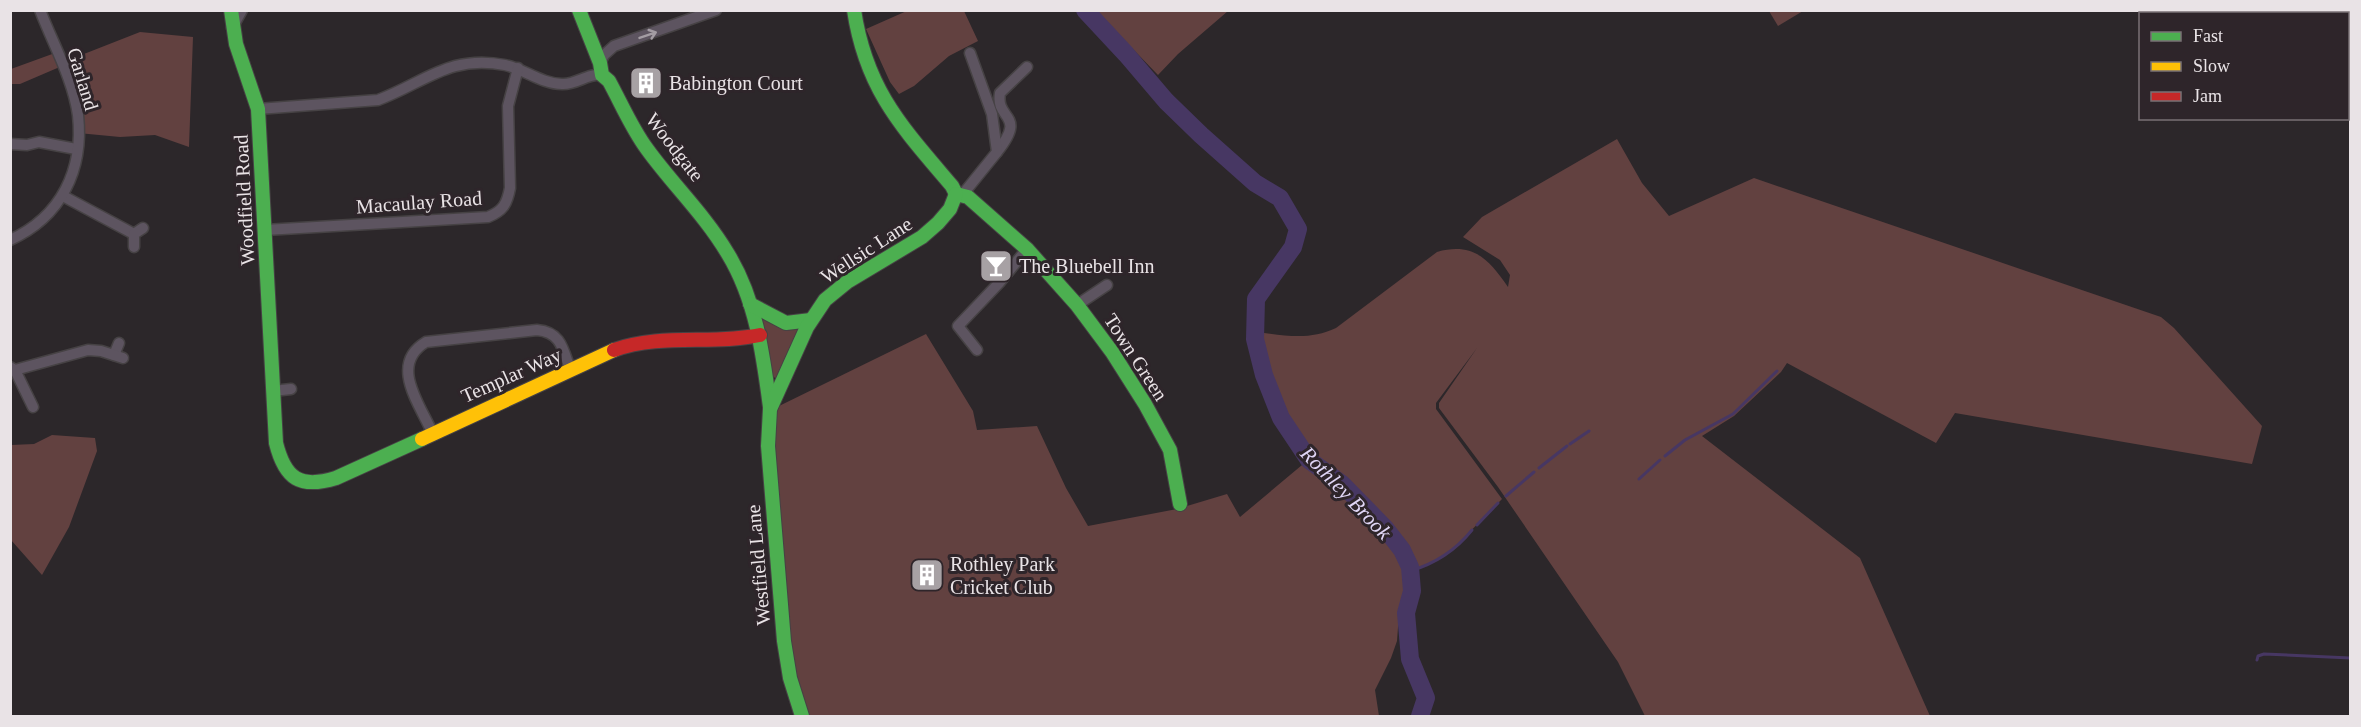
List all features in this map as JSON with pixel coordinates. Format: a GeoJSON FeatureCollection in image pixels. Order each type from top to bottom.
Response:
{"type":"FeatureCollection","features":[{"type":"Feature","properties":{"kind":"street","name":"Garland"},"geometry":{"type":"LineString","coordinates":[[10,240],[27,232],[40,222],[63,196],[70,179],[76,149],[78,114],[40,10]]}},
{"type":"Feature","properties":{"kind":"street","name":"Woodfield Road"},"geometry":{"type":"LineString","coordinates":[[231,10],[232,28],[258,109],[276,443],[282,466],[289,475]]}},
{"type":"Feature","properties":{"kind":"street"},"geometry":{"type":"LineString","coordinates":[[232,28],[242,10]]}},
{"type":"Feature","properties":{"kind":"street","name":"Woodgate"},"geometry":{"type":"LineString","coordinates":[[579,10],[601,69],[646,148],[692,202],[718,238],[750,304],[760,335],[770,408]]}},
{"type":"Feature","properties":{"kind":"street"},"geometry":{"type":"LineString","coordinates":[[258,109],[378,100],[393,95],[433,73],[465,64],[496,63],[518,68],[559,84],[570,84],[593,75],[601,69],[604,55],[614,46],[717,10]]}},
{"type":"Feature","properties":{"kind":"street","name":"Town Green"},"geometry":{"type":"LineString","coordinates":[[854,10],[861,51],[871,76],[896,117],[959,194],[1027,249],[1077,305],[1112,352],[1145,404],[1170,450],[1180,504]]}},
{"type":"Feature","properties":{"kind":"street"},"geometry":{"type":"LineString","coordinates":[[970,53],[992,114],[997,152]]}},
{"type":"Feature","properties":{"kind":"street","name":"Macaulay Road"},"geometry":{"type":"LineString","coordinates":[[265,230],[488,218],[499,213],[508,201],[510,188],[508,105],[518,68]]}},
{"type":"Feature","properties":{"kind":"street"},"geometry":{"type":"LineString","coordinates":[[959,194],[1008,138],[1011,128],[1010,120],[999,96],[1022,68]]}},
{"type":"Feature","properties":{"kind":"street"},"geometry":{"type":"LineString","coordinates":[[10,144],[27,145],[39,142],[76,149]]}},
{"type":"Feature","properties":{"kind":"street","name":"Wellsic Lane"},"geometry":{"type":"LineString","coordinates":[[770,408],[811,320],[826,299],[843,284],[930,231],[952,206],[959,194]]}},
{"type":"Feature","properties":{"kind":"street"},"geometry":{"type":"LineString","coordinates":[[63,196],[139,231],[134,247]]}},
{"type":"Feature","properties":{"kind":"street"},"geometry":{"type":"LineString","coordinates":[[977,350],[958,326],[999,283],[1027,249]]}},
{"type":"Feature","properties":{"kind":"street"},"geometry":{"type":"LineString","coordinates":[[1077,305],[1107,285]]}},
{"type":"Feature","properties":{"kind":"street"},"geometry":{"type":"LineString","coordinates":[[750,304],[786,323],[811,320]]}},
{"type":"Feature","properties":{"kind":"street"},"geometry":{"type":"LineString","coordinates":[[432,432],[408,379],[407,368],[416,348],[426,342],[537,330],[548,331],[556,336],[570,369]]}},
{"type":"Feature","properties":{"kind":"street","name":"Templar Way"},"geometry":{"type":"LineString","coordinates":[[289,475],[304,482],[324,482],[617,349],[634,345],[747,338],[760,335]]}},
{"type":"Feature","properties":{"kind":"street"},"geometry":{"type":"LineString","coordinates":[[33,407],[13,368],[88,350],[119,357],[119,344]]}},
{"type":"Feature","properties":{"kind":"street"},"geometry":{"type":"LineString","coordinates":[[273,390],[291,389]]}},
{"type":"Feature","properties":{"kind":"street","name":"Westfield Lane"},"geometry":{"type":"LineString","coordinates":[[770,408],[768,435],[783,630],[789,672],[802,717]]}},
{"type":"Feature","properties":{"kind":"shaded area"},"geometry":{"type":"Polygon","coordinates":[[[909,10],[964,11],[978,41],[949,56],[914,86],[899,94],[890,82],[866,29],[909,10]]]}},
{"type":"Feature","properties":{"kind":"shaded area"},"geometry":{"type":"Polygon","coordinates":[[[1096,11],[1228,11],[1178,54],[1158,75],[1096,11]]]}},
{"type":"Feature","properties":{"kind":"shaded area"},"geometry":{"type":"Polygon","coordinates":[[[1769,11],[1803,11],[1778,26],[1769,11]]]}},
{"type":"Feature","properties":{"kind":"shaded area"},"geometry":{"type":"Polygon","coordinates":[[[140,32],[193,37],[189,147],[155,135],[120,137],[78,133],[62,66],[20,84],[11,84],[11,69],[55,53],[61,63],[140,32]]]}},
{"type":"Feature","properties":{"kind":"shaded area"},"geometry":{"type":"Polygon","coordinates":[[[1617,139],[1642,183],[1669,216],[1754,178],[2161,317],[2174,328],[2262,426],[2252,464],[1955,413],[1936,443],[1787,363],[1781,372],[1734,416],[1702,436],[1860,558],[1930,716],[1645,716],[1618,662],[1498,487],[1439,408],[1439,403],[1477,348],[1436,403],[1436,409],[1502,499],[1452,550],[1434,562],[1410,571],[1405,576],[1406,596],[1399,614],[1397,641],[1375,690],[1379,716],[806,716],[792,664],[773,447],[777,407],[926,334],[973,411],[977,430],[1037,426],[1066,488],[1088,526],[1177,509],[1227,494],[1240,517],[1308,460],[1286,424],[1268,386],[1256,346],[1256,332],[1306,336],[1336,328],[1437,252],[1450,249],[1461,249],[1479,255],[1494,268],[1508,287],[1510,275],[1500,260],[1463,237],[1482,217],[1617,139]]]}},
{"type":"Feature","properties":{"kind":"shaded area"},"geometry":{"type":"Polygon","coordinates":[[[762,318],[800,325],[776,378],[773,377],[762,318]]]}},
{"type":"Feature","properties":{"kind":"shaded area"},"geometry":{"type":"Polygon","coordinates":[[[52,435],[95,438],[97,451],[69,527],[42,575],[11,540],[11,445],[34,444],[52,435]]]}},
{"type":"Feature","properties":{"kind":"waterway","name":"Rothley Brook"},"geometry":{"type":"LineString","coordinates":[[1085,10],[1166,101],[1201,135],[1255,183],[1280,198],[1298,229],[1293,247],[1256,299],[1255,339],[1264,375],[1281,418],[1309,460],[1342,484],[1385,528],[1402,550],[1410,567],[1412,591],[1406,613],[1410,659],[1426,698],[1420,716]]}},
{"type":"Feature","properties":{"kind":"waterway"},"geometry":{"type":"LineString","coordinates":[[1665,456],[1685,440],[1733,414],[1777,371]]}},
{"type":"Feature","properties":{"kind":"waterway"},"geometry":{"type":"LineString","coordinates":[[1570,444],[1589,431]]}},
{"type":"Feature","properties":{"kind":"waterway"},"geometry":{"type":"LineString","coordinates":[[1539,468],[1567,446]]}},
{"type":"Feature","properties":{"kind":"waterway"},"geometry":{"type":"LineString","coordinates":[[1639,479],[1660,460]]}},
{"type":"Feature","properties":{"kind":"waterway"},"geometry":{"type":"LineString","coordinates":[[1506,496],[1534,472]]}},
{"type":"Feature","properties":{"kind":"waterway"},"geometry":{"type":"LineString","coordinates":[[1477,525],[1498,503]]}},
{"type":"Feature","properties":{"kind":"waterway"},"geometry":{"type":"LineString","coordinates":[[1410,571],[1444,555],[1472,530]]}},
{"type":"Feature","properties":{"kind":"waterway"},"geometry":{"type":"LineString","coordinates":[[2257,660],[2258,656],[2264,654],[2350,658]]}},
{"type":"Feature","properties":{"kind":"traffic: fast"},"geometry":{"type":"LineString","coordinates":[[231,10],[236,44],[258,109],[276,443],[284,465],[296,478],[304,481],[323,481],[336,478],[422,439]]}},
{"type":"Feature","properties":{"kind":"traffic: fast"},"geometry":{"type":"LineString","coordinates":[[579,10],[600,63],[602,75],[609,81],[636,133],[709,226],[738,272],[757,328],[770,407]]}},
{"type":"Feature","properties":{"kind":"traffic: fast"},"geometry":{"type":"LineString","coordinates":[[854,10],[867,63],[877,85],[902,125],[956,194]]}},
{"type":"Feature","properties":{"kind":"traffic: fast"},"geometry":{"type":"LineString","coordinates":[[956,194],[968,197],[1027,249],[1077,305],[1112,352],[1145,404],[1170,450],[1180,504]]}},
{"type":"Feature","properties":{"kind":"traffic: fast"},"geometry":{"type":"LineString","coordinates":[[802,716],[790,678],[784,641],[768,446],[770,409],[807,327],[825,300],[847,282],[922,237],[950,209],[956,194]]}},
{"type":"Feature","properties":{"kind":"traffic: fast"},"geometry":{"type":"LineString","coordinates":[[750,304],[786,323],[811,320]]}},
{"type":"Feature","properties":{"kind":"traffic: slow"},"geometry":{"type":"LineString","coordinates":[[422,439],[614,350]]}},
{"type":"Feature","properties":{"kind":"traffic: jam"},"geometry":{"type":"LineString","coordinates":[[614,350],[668,340],[724,339],[760,335]]}},
{"type":"Feature","properties":{"kind":"place","name":"Babington Court"},"geometry":{"type":"Point","coordinates":[646,83]}},
{"type":"Feature","properties":{"kind":"place","name":"The Bluebell Inn"},"geometry":{"type":"Point","coordinates":[996,266]}},
{"type":"Feature","properties":{"kind":"place","name":"Rothley Park Cricket Club"},"geometry":{"type":"Point","coordinates":[927,575]}}]}
